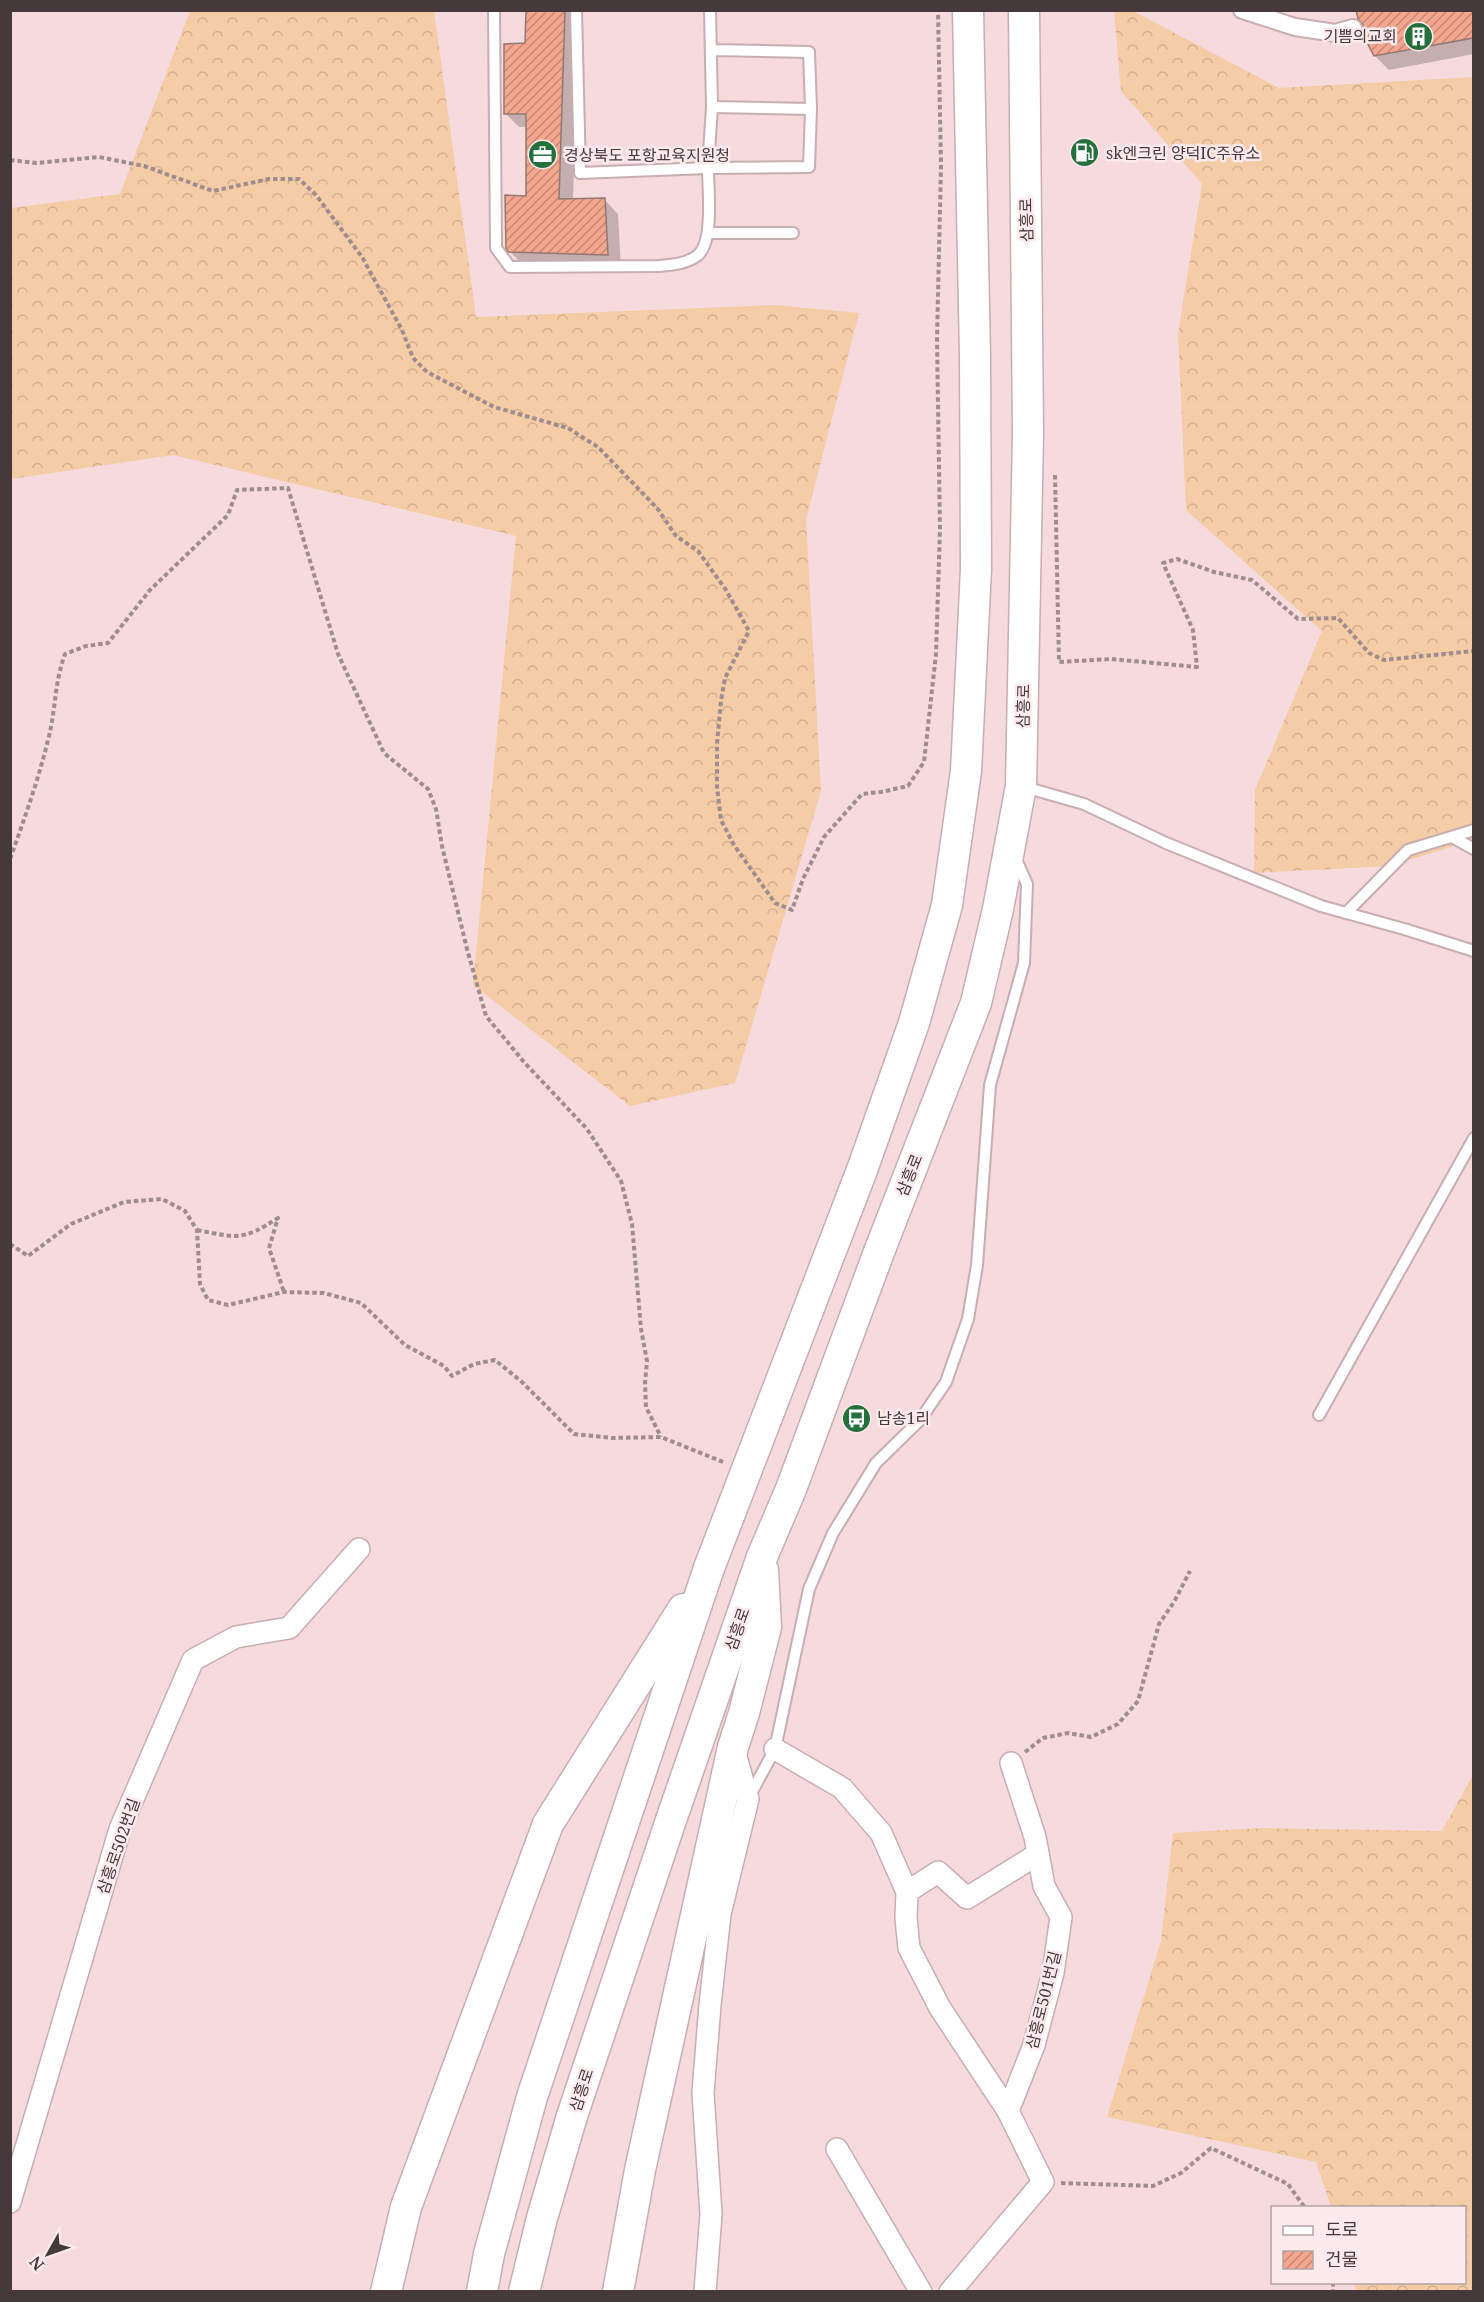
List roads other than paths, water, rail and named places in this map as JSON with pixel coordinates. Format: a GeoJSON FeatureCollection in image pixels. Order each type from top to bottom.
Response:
{"type":"FeatureCollection","features":[{"type":"Feature","properties":{"kind":"main road"},"geometry":{"type":"LineString","coordinates":[[476,2292],[489,2254],[532,2097],[709,1568],[862,1170],[914,1023],[946,905],[966,771],[976,569],[975,356],[968,10]]}},
{"type":"Feature","properties":{"kind":"main road","name":"삼흥로"},"geometry":{"type":"LineString","coordinates":[[524,2292],[542,2218],[576,2105],[762,1557],[791,1489],[879,1252],[976,1003],[1011,847],[1021,786],[1028,434],[1024,10]]}},
{"type":"Feature","properties":{"kind":"main road"},"geometry":{"type":"LineString","coordinates":[[618,2292],[640,2170],[733,1747],[766,1626],[762,1557]]}},
{"type":"Feature","properties":{"kind":"main road"},"geometry":{"type":"LineString","coordinates":[[386,2292],[406,2207],[548,1824],[709,1568]]}},
{"type":"Feature","properties":{"kind":"main road"},"geometry":{"type":"LineString","coordinates":[[482,2292],[489,2254]]}},
{"type":"Feature","properties":{"kind":"street"},"geometry":{"type":"LineString","coordinates":[[1242,10],[1295,27],[1335,33],[1353,28]]}},
{"type":"Feature","properties":{"kind":"street","name":"삼흥로502번길"},"geometry":{"type":"LineString","coordinates":[[10,2202],[120,1829],[193,1660],[236,1637],[289,1628],[359,1549]]}},
{"type":"Feature","properties":{"kind":"street"},"geometry":{"type":"LineString","coordinates":[[705,2292],[711,2214],[703,2093],[710,2005],[720,1914],[748,1799],[733,1747]]}},
{"type":"Feature","properties":{"kind":"street"},"geometry":{"type":"LineString","coordinates":[[775,1749],[842,1788],[881,1833],[907,1892],[906,1918],[909,1948],[940,2008],[1008,2111],[1043,2182],[950,2292]]}},
{"type":"Feature","properties":{"kind":"street","name":"삼흥로501번길"},"geometry":{"type":"LineString","coordinates":[[1008,2111],[1034,2045],[1053,1973],[1061,1917],[1044,1886],[1035,1837],[1011,1763]]}},
{"type":"Feature","properties":{"kind":"street"},"geometry":{"type":"LineString","coordinates":[[907,1892],[938,1872],[967,1899],[1038,1854]]}},
{"type":"Feature","properties":{"kind":"street"},"geometry":{"type":"LineString","coordinates":[[837,2149],[921,2292]]}},
{"type":"Feature","properties":{"kind":"lane"},"geometry":{"type":"LineString","coordinates":[[494,10],[496,249],[510,267],[658,266],[680,264],[699,254],[708,234],[708,168],[712,107],[710,10]]}},
{"type":"Feature","properties":{"kind":"lane"},"geometry":{"type":"LineString","coordinates":[[576,10],[580,173],[809,167],[811,109],[809,52],[712,50]]}},
{"type":"Feature","properties":{"kind":"lane"},"geometry":{"type":"LineString","coordinates":[[712,107],[811,109]]}},
{"type":"Feature","properties":{"kind":"lane"},"geometry":{"type":"LineString","coordinates":[[708,234],[793,233]]}},
{"type":"Feature","properties":{"kind":"lane"},"geometry":{"type":"LineString","coordinates":[[1021,786],[1083,804],[1178,847],[1321,906],[1473,951]]}},
{"type":"Feature","properties":{"kind":"lane"},"geometry":{"type":"LineString","coordinates":[[1346,913],[1408,850],[1473,830]]}},
{"type":"Feature","properties":{"kind":"lane"},"geometry":{"type":"LineString","coordinates":[[1452,837],[1473,849]]}},
{"type":"Feature","properties":{"kind":"lane"},"geometry":{"type":"LineString","coordinates":[[748,1799],[775,1749],[809,1589],[833,1533],[876,1463],[920,1420],[946,1382],[968,1318],[977,1265],[990,1085],[1024,963],[1027,884],[1011,847]]}},
{"type":"Feature","properties":{"kind":"lane"},"geometry":{"type":"LineString","coordinates":[[1319,1415],[1473,1138]]}},
{"type":"Feature","properties":{"kind":"place","name":"기쁨의교회"},"geometry":{"type":"Point","coordinates":[1418,36]}},
{"type":"Feature","properties":{"kind":"place","name":"sk엔크린 양덕IC주유소"},"geometry":{"type":"Point","coordinates":[1085,153]}},
{"type":"Feature","properties":{"kind":"place","name":"경상북도 포항교육지원청"},"geometry":{"type":"Point","coordinates":[543,155]}},
{"type":"Feature","properties":{"kind":"place","name":"남송1리"},"geometry":{"type":"Point","coordinates":[856,1418]}}]}
